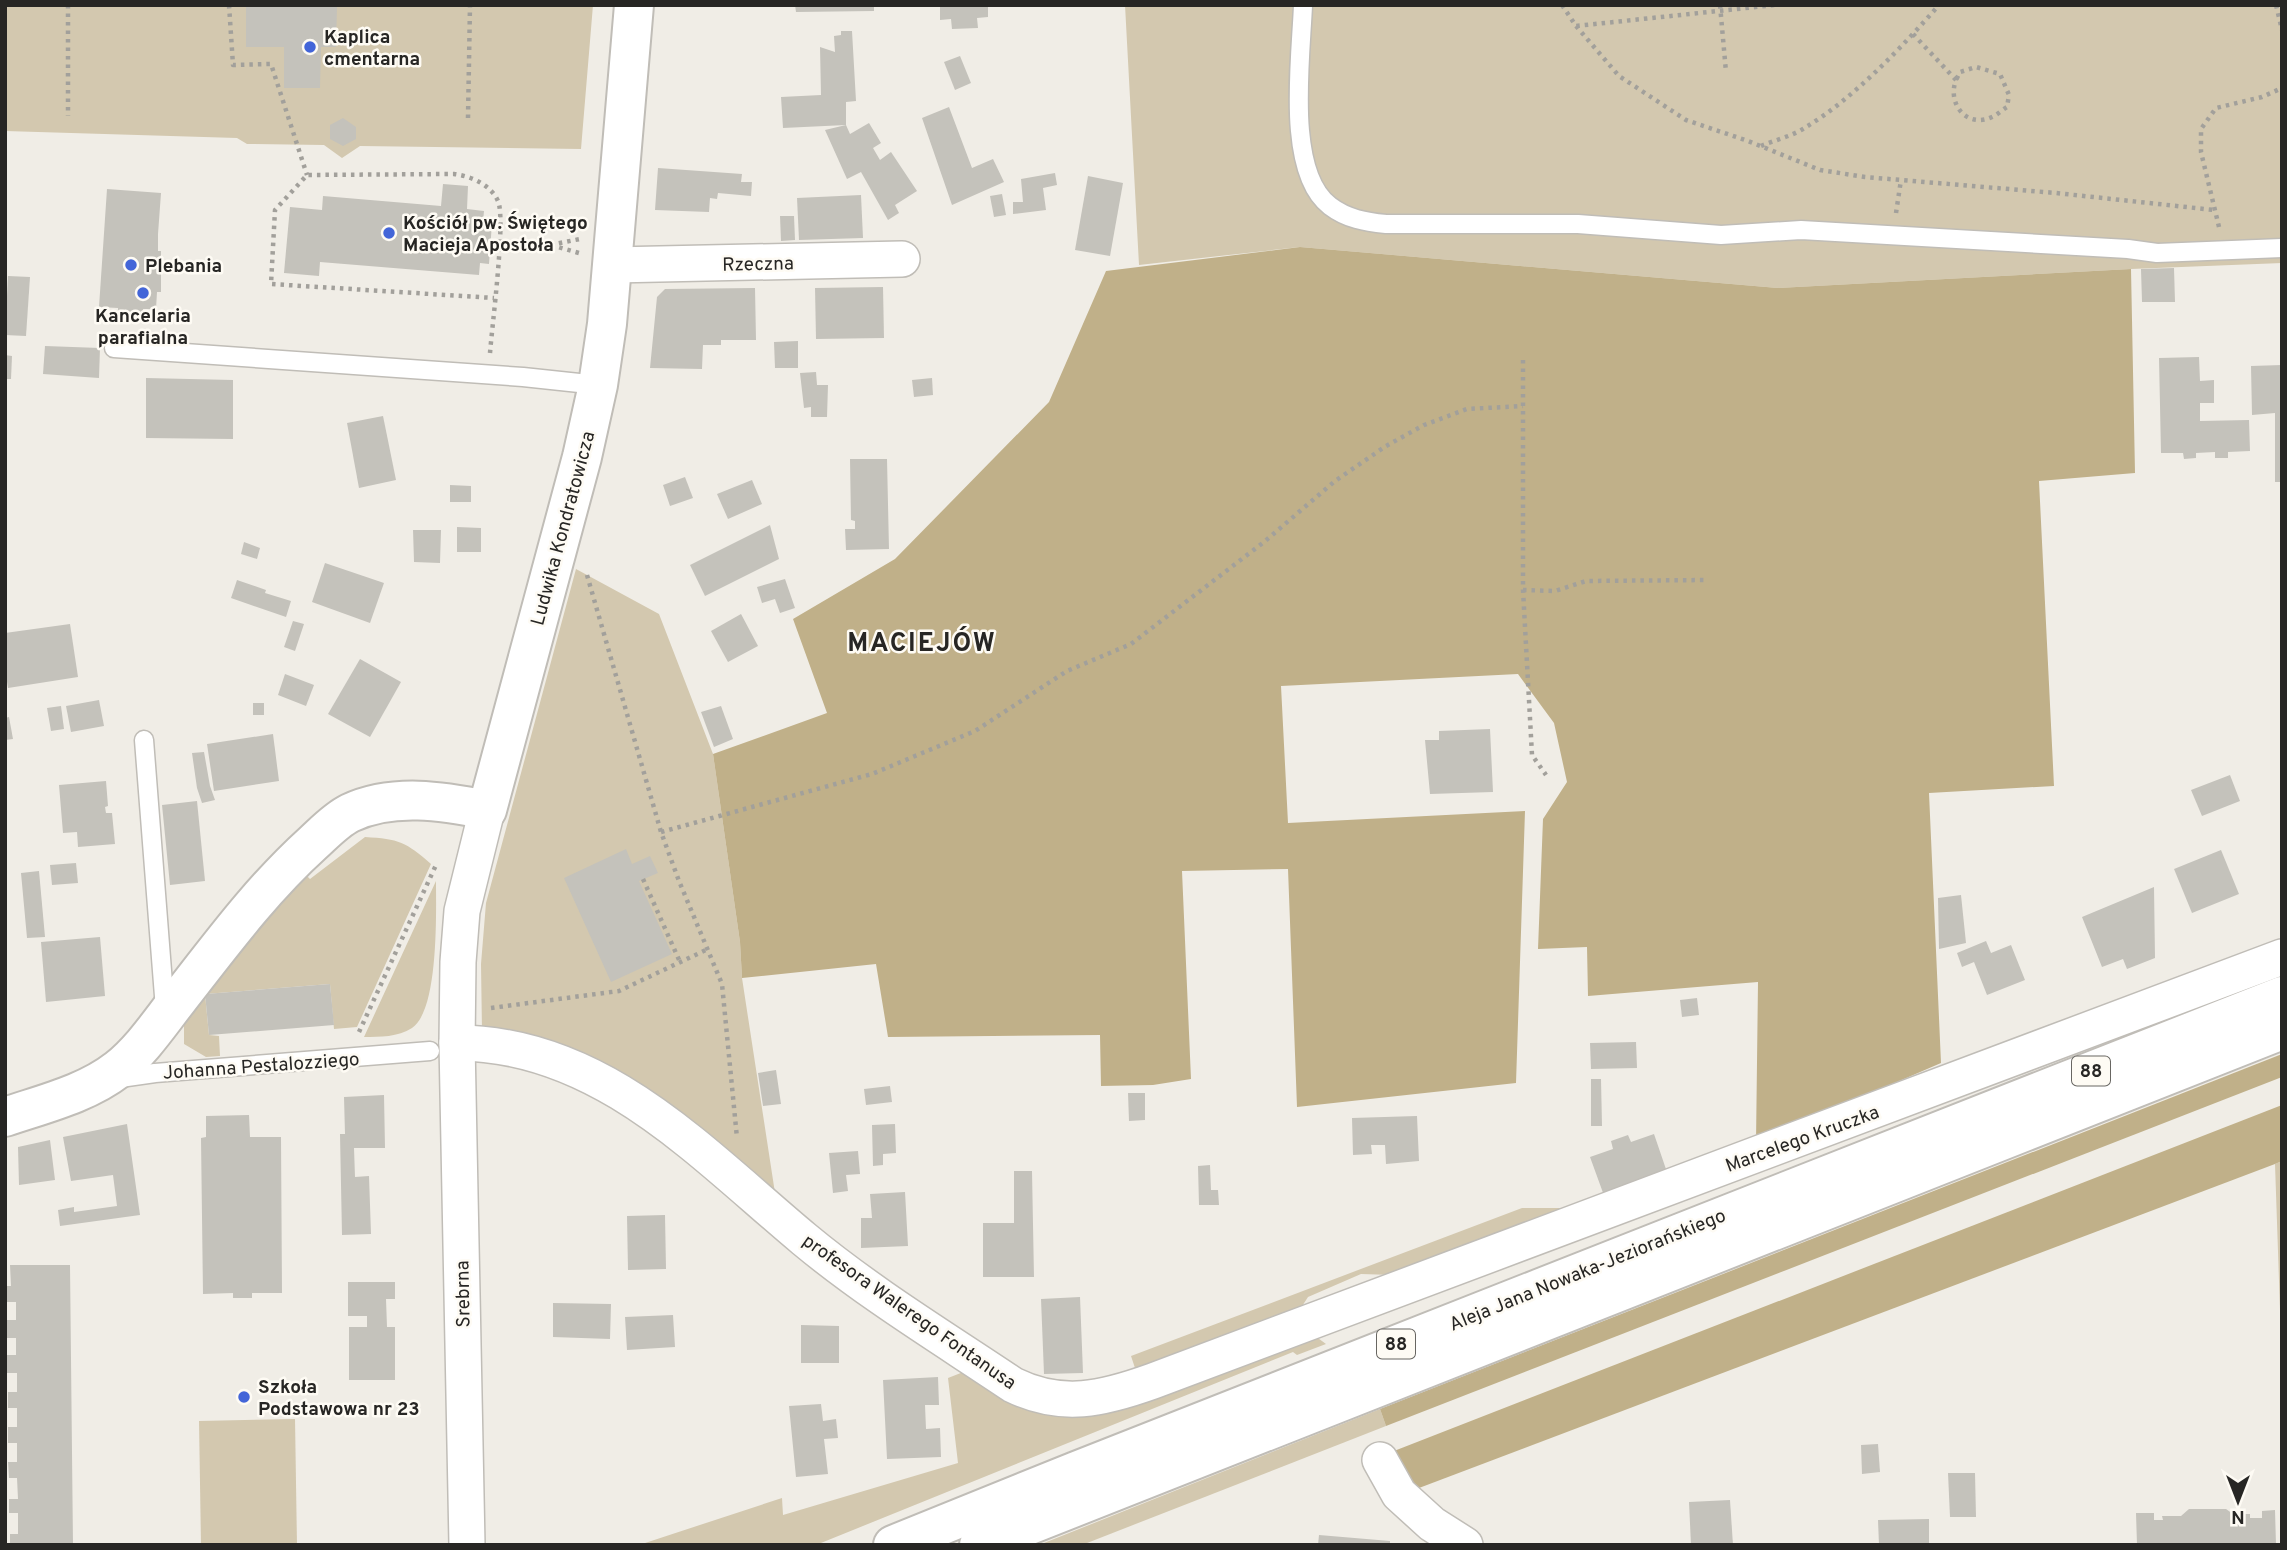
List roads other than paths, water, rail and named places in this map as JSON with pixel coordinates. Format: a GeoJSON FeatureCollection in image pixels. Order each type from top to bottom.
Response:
{"type":"FeatureCollection","features":[{"type":"Feature","properties":{"kind":"main road","name":"Ludwika Kondratowicza"},"geometry":{"type":"LineString","coordinates":[[487,810],[582,457],[604,353],[598,259],[634,5]]}},
{"type":"Feature","properties":{"kind":"main road","name":"Johanna Pestalozziego"},"geometry":{"type":"LineString","coordinates":[[5,1117],[107,1077],[132,1057],[276,879],[349,814],[371,806],[428,801],[487,810]]}},
{"type":"Feature","properties":{"kind":"main road","name":"Aleja Jana Nowaka-Jeziorańskiego"},"geometry":{"type":"LineString","coordinates":[[893,1545],[1114,1455],[2282,996]]}},
{"type":"Feature","properties":{"kind":"main road","name":"Aleja Jana Nowaka-Jeziorańskiego"},"geometry":{"type":"LineString","coordinates":[[979,1545],[2282,1030]]}},
{"type":"Feature","properties":{"kind":"street","name":"Rzeczna"},"geometry":{"type":"LineString","coordinates":[[598,259],[902,259]]}},
{"type":"Feature","properties":{"kind":"street","name":"Ludwika Kondratowicza"},"geometry":{"type":"LineString","coordinates":[[444,1047],[458,962],[462,911],[487,810]]}},
{"type":"Feature","properties":{"kind":"street","name":"Marcelego Kruczka"},"geometry":{"type":"LineString","coordinates":[[1322,1317],[2282,957]]}},
{"type":"Feature","properties":{"kind":"street","name":"profesora Walerego Fontanusa"},"geometry":{"type":"LineString","coordinates":[[444,1047],[486,1044],[540,1055],[594,1077],[682,1134],[806,1240],[884,1297],[1013,1385],[1042,1397],[1066,1400],[1130,1389],[1322,1317]]}},
{"type":"Feature","properties":{"kind":"street","name":"Srebrna"},"geometry":{"type":"LineString","coordinates":[[444,1047],[467,1545]]}},
{"type":"Feature","properties":{"kind":"street"},"geometry":{"type":"LineString","coordinates":[[1380,1460],[1399,1494],[1432,1524],[1465,1545]]}},
{"type":"Feature","properties":{"kind":"lane"},"geometry":{"type":"LineString","coordinates":[[1303,5],[1300,136],[1303,160],[1308,177],[1328,205],[1342,214],[1362,221],[1386,224],[1578,224],[1721,235],[1801,230],[2128,249],[2157,253],[2282,248]]}},
{"type":"Feature","properties":{"kind":"lane"},"geometry":{"type":"LineString","coordinates":[[114,348],[488,374],[598,385]]}},
{"type":"Feature","properties":{"kind":"lane"},"geometry":{"type":"LineString","coordinates":[[144,740],[165,1016]]}},
{"type":"Feature","properties":{"kind":"lane","name":"Johanna Pestalozziego"},"geometry":{"type":"LineString","coordinates":[[92,1084],[155,1073],[444,1047]]}},
{"type":"Feature","properties":{"kind":"place","name":"Kaplica cmentarna"},"geometry":{"type":"Point","coordinates":[310,47]}},
{"type":"Feature","properties":{"kind":"place","name":"Kościół pw. Świętego Macieja Apostoła"},"geometry":{"type":"Point","coordinates":[389,233]}},
{"type":"Feature","properties":{"kind":"place","name":"Plebania"},"geometry":{"type":"Point","coordinates":[131,265]}},
{"type":"Feature","properties":{"kind":"place","name":"Kancelaria parafialna"},"geometry":{"type":"Point","coordinates":[143,293]}},
{"type":"Feature","properties":{"kind":"place","name":"Szkoła Podstawowa nr 23"},"geometry":{"type":"Point","coordinates":[244,1397]}},
{"type":"Feature","properties":{"kind":"district","name":"MACIEJÓW"},"geometry":{"type":"Point","coordinates":[922,642]}}]}
